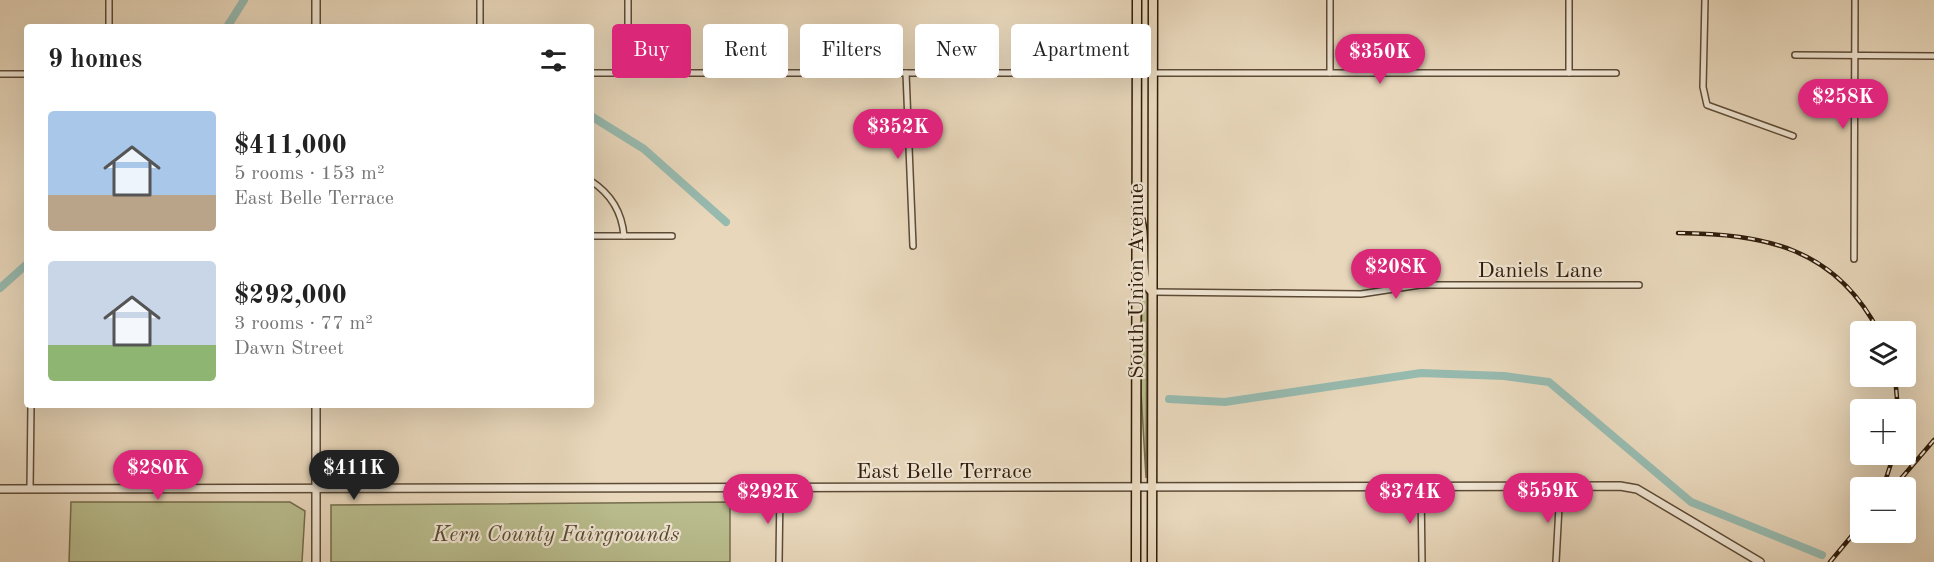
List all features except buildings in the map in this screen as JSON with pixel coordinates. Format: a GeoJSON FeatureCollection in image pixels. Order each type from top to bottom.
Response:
{"type":"FeatureCollection","features":[{"type":"Feature","properties":{"kind":"main road","name":"South Union Avenue"},"geometry":{"type":"LineString","coordinates":[[1137,0],[1139,24]]}},
{"type":"Feature","properties":{"kind":"main road","name":"South Union Avenue"},"geometry":{"type":"LineString","coordinates":[[1150,24],[1153,0]]}},
{"type":"Feature","properties":{"kind":"main road","name":"South Union Avenue"},"geometry":{"type":"LineString","coordinates":[[1136,562],[1136,211],[1144,78]]}},
{"type":"Feature","properties":{"kind":"main road","name":"South Union Avenue"},"geometry":{"type":"LineString","coordinates":[[1144,78],[1153,292],[1152,562]]}},
{"type":"Feature","properties":{"kind":"main road"},"geometry":{"type":"LineString","coordinates":[[1136,211],[1144,230],[1145,283],[1153,292]]}},
{"type":"Feature","properties":{"kind":"street"},"geometry":{"type":"LineString","coordinates":[[109,0],[109,24]]}},
{"type":"Feature","properties":{"kind":"street"},"geometry":{"type":"LineString","coordinates":[[316,0],[316,24]]}},
{"type":"Feature","properties":{"kind":"street"},"geometry":{"type":"LineString","coordinates":[[480,0],[480,24]]}},
{"type":"Feature","properties":{"kind":"street"},"geometry":{"type":"LineString","coordinates":[[628,0],[628,24]]}},
{"type":"Feature","properties":{"kind":"street"},"geometry":{"type":"LineString","coordinates":[[1330,0],[1330,73]]}},
{"type":"Feature","properties":{"kind":"street"},"geometry":{"type":"LineString","coordinates":[[1569,0],[1569,73]]}},
{"type":"Feature","properties":{"kind":"street"},"geometry":{"type":"LineString","coordinates":[[1706,0],[1703,87],[1707,105],[1793,136]]}},
{"type":"Feature","properties":{"kind":"street"},"geometry":{"type":"LineString","coordinates":[[1854,259],[1855,0]]}},
{"type":"Feature","properties":{"kind":"street"},"geometry":{"type":"LineString","coordinates":[[1796,55],[1934,56]]}},
{"type":"Feature","properties":{"kind":"street"},"geometry":{"type":"LineString","coordinates":[[594,73],[612,73]]}},
{"type":"Feature","properties":{"kind":"street"},"geometry":{"type":"LineString","coordinates":[[691,73],[1011,73]]}},
{"type":"Feature","properties":{"kind":"street"},"geometry":{"type":"LineString","coordinates":[[906,73],[913,246]]}},
{"type":"Feature","properties":{"kind":"street"},"geometry":{"type":"LineString","coordinates":[[1151,73],[1616,73]]}},
{"type":"Feature","properties":{"kind":"street"},"geometry":{"type":"LineString","coordinates":[[0,74],[24,74]]}},
{"type":"Feature","properties":{"kind":"street"},"geometry":{"type":"LineString","coordinates":[[594,183],[605,191],[618,209],[624,236]]}},
{"type":"Feature","properties":{"kind":"street"},"geometry":{"type":"LineString","coordinates":[[594,236],[672,236]]}},
{"type":"Feature","properties":{"kind":"street","name":"Daniels Lane"},"geometry":{"type":"LineString","coordinates":[[1153,292],[1361,294],[1420,285],[1640,285]]}},
{"type":"Feature","properties":{"kind":"street"},"geometry":{"type":"LineString","coordinates":[[30,489],[32,408]]}},
{"type":"Feature","properties":{"kind":"street"},"geometry":{"type":"LineString","coordinates":[[316,408],[316,562]]}},
{"type":"Feature","properties":{"kind":"street","name":"East Belle Terrace"},"geometry":{"type":"LineString","coordinates":[[0,489],[1560,488],[1620,486],[1637,489],[1760,562]]}},
{"type":"Feature","properties":{"kind":"street"},"geometry":{"type":"LineString","coordinates":[[779,562],[780,488]]}},
{"type":"Feature","properties":{"kind":"street"},"geometry":{"type":"LineString","coordinates":[[1421,488],[1422,562]]}},
{"type":"Feature","properties":{"kind":"street"},"geometry":{"type":"LineString","coordinates":[[1556,562],[1560,488]]}},
{"type":"Feature","properties":{"kind":"green space"},"geometry":{"type":"Polygon","coordinates":[[[1142,276],[1147,296],[1146,478],[1141,391],[1142,276]]]}},
{"type":"Feature","properties":{"kind":"green space"},"geometry":{"type":"Polygon","coordinates":[[[71,502],[290,502],[305,511],[302,562],[69,562],[71,502]]]}},
{"type":"Feature","properties":{"kind":"green space","name":"Kern County Fairgrounds"},"geometry":{"type":"Polygon","coordinates":[[[730,502],[730,562],[331,562],[331,505],[730,502]]]}},
{"type":"Feature","properties":{"kind":"waterway"},"geometry":{"type":"LineString","coordinates":[[229,24],[244,0]]}},
{"type":"Feature","properties":{"kind":"waterway"},"geometry":{"type":"LineString","coordinates":[[594,118],[644,149],[726,222]]}},
{"type":"Feature","properties":{"kind":"waterway"},"geometry":{"type":"LineString","coordinates":[[0,288],[24,267]]}},
{"type":"Feature","properties":{"kind":"waterway"},"geometry":{"type":"LineString","coordinates":[[1169,399],[1225,402],[1421,373],[1504,376],[1549,382],[1691,502],[1822,555]]}},
{"type":"Feature","properties":{"kind":"railway"},"geometry":{"type":"LineString","coordinates":[[1678,233],[1740,237],[1768,242],[1794,251],[1819,264],[1841,281],[1861,303],[1872,321]]}},
{"type":"Feature","properties":{"kind":"railway"},"geometry":{"type":"LineString","coordinates":[[1896,387],[1897,399]]}},
{"type":"Feature","properties":{"kind":"railway"},"geometry":{"type":"LineString","coordinates":[[1902,477],[1934,440]]}},
{"type":"Feature","properties":{"kind":"railway"},"geometry":{"type":"LineString","coordinates":[[1887,477],[1890,465]]}},
{"type":"Feature","properties":{"kind":"railway"},"geometry":{"type":"LineString","coordinates":[[1830,562],[1850,538]]}}]}
